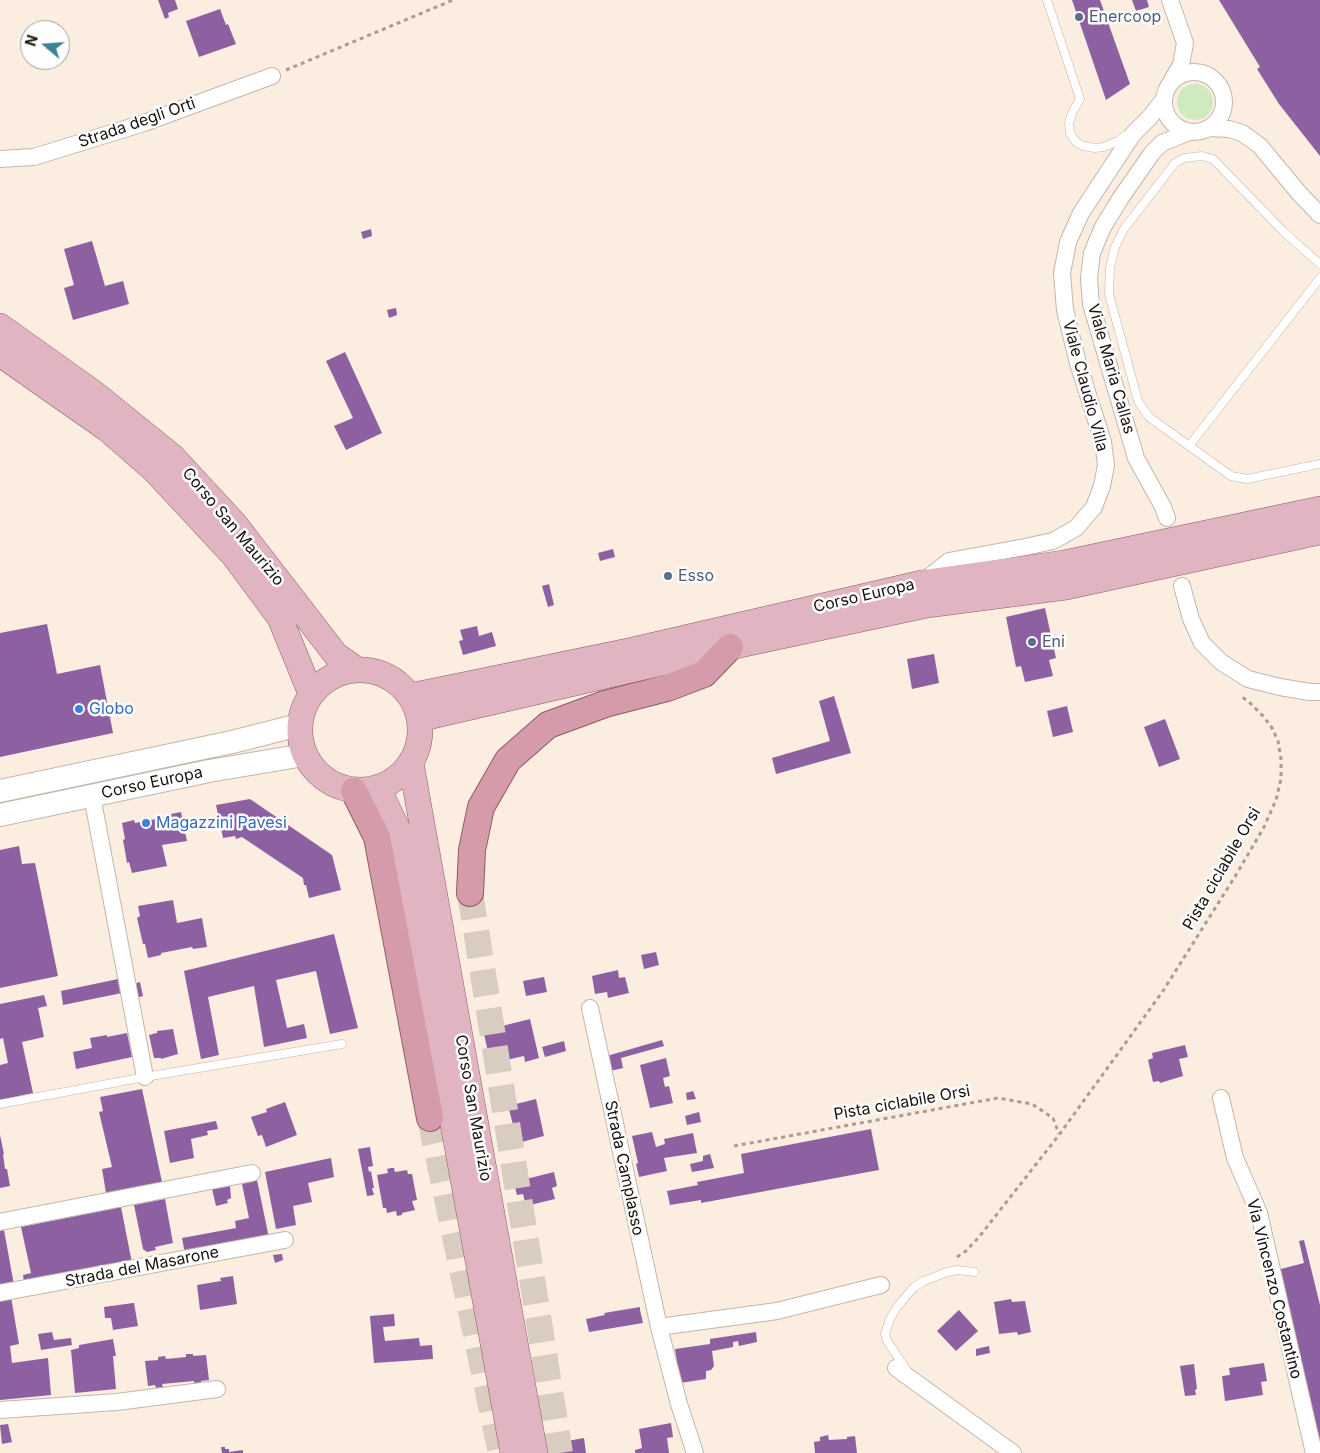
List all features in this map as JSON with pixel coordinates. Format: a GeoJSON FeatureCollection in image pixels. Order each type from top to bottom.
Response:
{"type":"FeatureCollection","features":[{"type":"Feature","properties":{"kind":"highway"},"geometry":{"type":"LineString","coordinates":[[470,894],[472,850],[481,807],[508,760],[548,725],[604,704],[667,688],[704,674],[730,648]]}},
{"type":"Feature","properties":{"kind":"highway"},"geometry":{"type":"LineString","coordinates":[[366,790],[377,837],[430,1118]]}},
{"type":"Feature","properties":{"kind":"main road","name":"Corso San Maurizio"},"geometry":{"type":"LineString","coordinates":[[0,326],[94,393],[172,456],[234,523],[336,655],[356,669]]}},
{"type":"Feature","properties":{"kind":"main road","name":"Corso San Maurizio"},"geometry":{"type":"LineString","coordinates":[[0,354],[107,429],[154,470],[234,556],[280,618],[311,694]]}},
{"type":"Feature","properties":{"kind":"main road","name":"Corso Europa"},"geometry":{"type":"LineString","coordinates":[[415,707],[633,650],[922,583],[1064,563],[1320,509]]}},
{"type":"Feature","properties":{"kind":"main road","name":"Corso Europa"},"geometry":{"type":"LineString","coordinates":[[415,707],[730,648],[927,606],[1066,587],[1320,532]]}},
{"type":"Feature","properties":{"kind":"main road"},"geometry":{"type":"LineString","coordinates":[[356,669],[377,672],[396,681],[415,707],[420,734],[417,749],[411,763],[397,778],[366,790],[338,787],[324,780],[312,768],[304,754],[300,740],[299,725],[303,708],[311,694],[323,681],[339,673],[356,669]]}},
{"type":"Feature","properties":{"kind":"main road","name":"Corso Europa"},"geometry":{"type":"LineString","coordinates":[[0,791],[223,744],[299,725]]}},
{"type":"Feature","properties":{"kind":"main road","name":"Corso Europa"},"geometry":{"type":"LineString","coordinates":[[0,815],[209,771],[304,754]]}},
{"type":"Feature","properties":{"kind":"main road","name":"Corso San Maurizio"},"geometry":{"type":"LineString","coordinates":[[411,763],[535,1453]]}},
{"type":"Feature","properties":{"kind":"main road","name":"Corso San Maurizio"},"geometry":{"type":"LineString","coordinates":[[366,790],[400,834],[513,1453]]}},
{"type":"Feature","properties":{"kind":"street"},"geometry":{"type":"LineString","coordinates":[[1170,0],[1185,43],[1181,65],[1166,90],[1164,108],[1167,117],[1180,129],[1189,132],[1199,132],[1217,122],[1223,113],[1224,102],[1223,92],[1218,82],[1200,72],[1189,72],[1179,75],[1171,82]]}},
{"type":"Feature","properties":{"kind":"street","name":"Strada degli Orti"},"geometry":{"type":"LineString","coordinates":[[0,159],[34,157],[144,123],[272,76]]}},
{"type":"Feature","properties":{"kind":"street","name":"Viale Claudio Villa"},"geometry":{"type":"LineString","coordinates":[[922,583],[949,561],[1053,540],[1076,528],[1094,507],[1102,486],[1106,465],[1103,442],[1078,363],[1065,310],[1062,273],[1068,242],[1081,213],[1133,134],[1164,99]]}},
{"type":"Feature","properties":{"kind":"street"},"geometry":{"type":"LineString","coordinates":[[1209,128],[1229,129],[1242,133],[1260,146],[1298,192],[1320,215]]}},
{"type":"Feature","properties":{"kind":"street","name":"Viale Maria Callas"},"geometry":{"type":"LineString","coordinates":[[1166,518],[1163,507],[1136,458],[1097,328],[1091,304],[1089,278],[1092,253],[1103,227],[1152,152],[1162,143],[1189,132]]}},
{"type":"Feature","properties":{"kind":"street"},"geometry":{"type":"LineString","coordinates":[[1182,586],[1191,619],[1202,643],[1221,662],[1248,679],[1280,687],[1320,692]]}},
{"type":"Feature","properties":{"kind":"street"},"geometry":{"type":"LineString","coordinates":[[92,796],[146,1077]]}},
{"type":"Feature","properties":{"kind":"street","name":"Strada Camplasso"},"geometry":{"type":"LineString","coordinates":[[590,1008],[659,1328],[679,1404],[695,1453]]}},
{"type":"Feature","properties":{"kind":"street","name":"Via Vincenzo Costantino"},"geometry":{"type":"LineString","coordinates":[[1221,1098],[1235,1158],[1259,1214],[1314,1453]]}},
{"type":"Feature","properties":{"kind":"street"},"geometry":{"type":"LineString","coordinates":[[0,1222],[252,1172]]}},
{"type":"Feature","properties":{"kind":"street","name":"Strada del Masarone"},"geometry":{"type":"LineString","coordinates":[[0,1293],[284,1240]]}},
{"type":"Feature","properties":{"kind":"street"},"geometry":{"type":"LineString","coordinates":[[659,1328],[777,1311],[881,1285]]}},
{"type":"Feature","properties":{"kind":"street"},"geometry":{"type":"LineString","coordinates":[[896,1368],[1013,1453]]}},
{"type":"Feature","properties":{"kind":"street"},"geometry":{"type":"LineString","coordinates":[[0,1410],[117,1402],[217,1389]]}},
{"type":"Feature","properties":{"kind":"lane"},"geometry":{"type":"LineString","coordinates":[[1046,0],[1080,99],[1069,123],[1070,133],[1076,142],[1095,148],[1104,147],[1118,141],[1150,117]]}},
{"type":"Feature","properties":{"kind":"lane"},"geometry":{"type":"LineString","coordinates":[[1320,264],[1283,231],[1213,159],[1202,156],[1184,158],[1175,163],[1124,230],[1113,254],[1108,294],[1138,401],[1149,417],[1231,476],[1247,479],[1320,464]]}},
{"type":"Feature","properties":{"kind":"lane"},"geometry":{"type":"LineString","coordinates":[[1189,446],[1320,278]]}},
{"type":"Feature","properties":{"kind":"lane"},"geometry":{"type":"LineString","coordinates":[[0,1104],[342,1044]]}},
{"type":"Feature","properties":{"kind":"lane"},"geometry":{"type":"LineString","coordinates":[[910,1378],[901,1360],[887,1341],[885,1334],[890,1319],[897,1307],[914,1287],[924,1281],[958,1270],[974,1272]]}},
{"type":"Feature","properties":{"kind":"path"},"geometry":{"type":"LineString","coordinates":[[272,76],[453,0]]}},
{"type":"Feature","properties":{"kind":"path","name":"Pista ciclabile Orsi"},"geometry":{"type":"LineString","coordinates":[[951,1260],[966,1251],[979,1237],[1059,1135],[1163,991],[1264,827],[1276,800],[1281,779],[1281,759],[1278,741],[1264,717],[1250,703],[1236,693]]}},
{"type":"Feature","properties":{"kind":"path","name":"Pista ciclabile Orsi"},"geometry":{"type":"LineString","coordinates":[[734,1146],[998,1098],[1032,1104],[1053,1118],[1059,1135]]}},
{"type":"Feature","properties":{"kind":"green space"},"geometry":{"type":"Polygon","coordinates":[[[1195,84],[1202,85],[1208,89],[1212,95],[1212,109],[1208,115],[1202,119],[1195,120],[1188,119],[1182,115],[1178,109],[1177,102],[1178,95],[1182,89],[1188,85],[1195,84]]]}},
{"type":"Feature","properties":{"kind":"building"},"geometry":{"type":"Polygon","coordinates":[[[158,0],[175,0],[178,9],[168,13],[169,17],[165,19],[158,0]]]}},
{"type":"Feature","properties":{"kind":"building"},"geometry":{"type":"Polygon","coordinates":[[[1072,0],[1100,0],[1130,84],[1106,100],[1072,0]]]}},
{"type":"Feature","properties":{"kind":"building","name":"Enercoop"},"geometry":{"type":"Polygon","coordinates":[[[1132,0],[1147,0],[1149,7],[1136,11],[1132,0]]]}},
{"type":"Feature","properties":{"kind":"building"},"geometry":{"type":"Polygon","coordinates":[[[1219,0],[1320,0],[1320,156],[1279,104],[1257,69],[1260,67],[1219,0]]]}},
{"type":"Feature","properties":{"kind":"building"},"geometry":{"type":"Polygon","coordinates":[[[220,9],[236,44],[199,57],[186,21],[220,9]]]}},
{"type":"Feature","properties":{"kind":"building"},"geometry":{"type":"Polygon","coordinates":[[[371,229],[372,236],[363,239],[361,232],[371,229]]]}},
{"type":"Feature","properties":{"kind":"building"},"geometry":{"type":"Polygon","coordinates":[[[92,241],[105,286],[123,281],[129,304],[73,320],[64,288],[74,285],[64,249],[92,241]]]}},
{"type":"Feature","properties":{"kind":"building"},"geometry":{"type":"Polygon","coordinates":[[[396,308],[397,315],[389,318],[387,310],[396,308]]]}},
{"type":"Feature","properties":{"kind":"building"},"geometry":{"type":"Polygon","coordinates":[[[345,352],[382,433],[346,450],[334,426],[353,418],[326,361],[345,352]]]}},
{"type":"Feature","properties":{"kind":"building"},"geometry":{"type":"Polygon","coordinates":[[[613,549],[615,557],[600,561],[598,553],[613,549]]]}},
{"type":"Feature","properties":{"kind":"building"},"geometry":{"type":"Polygon","coordinates":[[[549,584],[554,605],[548,607],[542,586],[549,584]]]}},
{"type":"Feature","properties":{"kind":"building"},"geometry":{"type":"Polygon","coordinates":[[[1045,608],[1056,658],[1049,660],[1053,676],[1025,682],[1021,666],[1016,667],[1006,617],[1045,608]]]}},
{"type":"Feature","properties":{"kind":"building"},"geometry":{"type":"Polygon","coordinates":[[[47,624],[57,674],[100,665],[113,733],[0,757],[0,633],[47,624]]]}},
{"type":"Feature","properties":{"kind":"building"},"geometry":{"type":"Polygon","coordinates":[[[477,626],[479,636],[492,632],[496,646],[463,655],[459,641],[463,640],[460,630],[477,626]]]}},
{"type":"Feature","properties":{"kind":"building"},"geometry":{"type":"Polygon","coordinates":[[[934,654],[939,683],[912,689],[907,659],[934,654]]]}},
{"type":"Feature","properties":{"kind":"building"},"geometry":{"type":"Polygon","coordinates":[[[834,696],[851,753],[776,774],[772,758],[830,741],[819,701],[834,696]]]}},
{"type":"Feature","properties":{"kind":"building"},"geometry":{"type":"Polygon","coordinates":[[[1067,706],[1073,732],[1053,737],[1047,711],[1067,706]]]}},
{"type":"Feature","properties":{"kind":"building"},"geometry":{"type":"Polygon","coordinates":[[[1165,719],[1180,759],[1159,767],[1144,727],[1165,719]]]}},
{"type":"Feature","properties":{"kind":"building"},"geometry":{"type":"Polygon","coordinates":[[[250,799],[332,855],[341,890],[309,898],[303,878],[242,837],[236,839],[235,836],[223,838],[216,805],[250,799]]]}},
{"type":"Feature","properties":{"kind":"building"},"geometry":{"type":"Polygon","coordinates":[[[181,812],[187,841],[162,845],[167,866],[132,873],[129,862],[127,863],[122,823],[134,820],[135,823],[167,817],[166,815],[181,812]]]}},
{"type":"Feature","properties":{"kind":"building"},"geometry":{"type":"Polygon","coordinates":[[[19,846],[22,864],[35,863],[58,976],[0,988],[0,850],[19,846]]]}},
{"type":"Feature","properties":{"kind":"building"},"geometry":{"type":"Polygon","coordinates":[[[173,900],[177,923],[202,918],[207,947],[193,949],[192,947],[161,953],[161,955],[148,958],[137,918],[140,916],[138,906],[173,900]]]}},
{"type":"Feature","properties":{"kind":"building"},"geometry":{"type":"Polygon","coordinates":[[[334,934],[358,1028],[330,1034],[316,971],[276,980],[287,1028],[304,1024],[307,1038],[264,1047],[254,986],[208,997],[219,1055],[201,1059],[184,971],[334,934]]]}},
{"type":"Feature","properties":{"kind":"building"},"geometry":{"type":"Polygon","coordinates":[[[656,952],[659,965],[644,969],[641,955],[656,952]]]}},
{"type":"Feature","properties":{"kind":"building"},"geometry":{"type":"Polygon","coordinates":[[[618,970],[619,978],[625,977],[629,993],[608,998],[607,992],[595,994],[592,976],[618,970]]]}},
{"type":"Feature","properties":{"kind":"building"},"geometry":{"type":"Polygon","coordinates":[[[544,977],[547,992],[526,996],[523,981],[544,977]]]}},
{"type":"Feature","properties":{"kind":"building"},"geometry":{"type":"Polygon","coordinates":[[[118,979],[122,993],[63,1005],[61,991],[118,979]]]}},
{"type":"Feature","properties":{"kind":"building"},"geometry":{"type":"Polygon","coordinates":[[[140,982],[143,996],[133,999],[130,985],[140,982]]]}},
{"type":"Feature","properties":{"kind":"building"},"geometry":{"type":"Polygon","coordinates":[[[44,995],[47,1006],[38,1008],[44,1037],[22,1042],[33,1093],[0,1100],[0,1065],[8,1063],[3,1038],[0,1039],[0,1004],[44,995]]]}},
{"type":"Feature","properties":{"kind":"building"},"geometry":{"type":"Polygon","coordinates":[[[530,1019],[539,1058],[525,1062],[524,1056],[502,1061],[499,1049],[488,1052],[484,1034],[495,1031],[494,1028],[530,1019]]]}},
{"type":"Feature","properties":{"kind":"building"},"geometry":{"type":"Polygon","coordinates":[[[173,1029],[178,1054],[161,1059],[154,1058],[149,1035],[157,1033],[157,1031],[173,1029]]]}},
{"type":"Feature","properties":{"kind":"building"},"geometry":{"type":"Polygon","coordinates":[[[127,1033],[132,1057],[76,1069],[73,1052],[92,1048],[90,1038],[127,1033]]]}},
{"type":"Feature","properties":{"kind":"building"},"geometry":{"type":"Polygon","coordinates":[[[662,1040],[664,1046],[621,1058],[623,1068],[610,1071],[607,1056],[662,1040]]]}},
{"type":"Feature","properties":{"kind":"building"},"geometry":{"type":"Polygon","coordinates":[[[564,1041],[566,1051],[545,1057],[542,1047],[564,1041]]]}},
{"type":"Feature","properties":{"kind":"building"},"geometry":{"type":"Polygon","coordinates":[[[1185,1045],[1188,1057],[1179,1059],[1183,1076],[1160,1083],[1159,1081],[1153,1082],[1148,1060],[1153,1058],[1152,1053],[1185,1045]]]}},
{"type":"Feature","properties":{"kind":"building"},"geometry":{"type":"Polygon","coordinates":[[[666,1058],[670,1076],[663,1078],[665,1087],[669,1086],[673,1103],[650,1108],[640,1065],[666,1058]]]}},
{"type":"Feature","properties":{"kind":"building"},"geometry":{"type":"Polygon","coordinates":[[[142,1089],[162,1182],[106,1193],[102,1169],[112,1167],[99,1112],[103,1111],[100,1097],[142,1089]]]}},
{"type":"Feature","properties":{"kind":"building"},"geometry":{"type":"Polygon","coordinates":[[[693,1091],[696,1099],[687,1100],[686,1093],[693,1091]]]}},
{"type":"Feature","properties":{"kind":"building"},"geometry":{"type":"Polygon","coordinates":[[[536,1099],[544,1136],[518,1143],[508,1106],[536,1099]]]}},
{"type":"Feature","properties":{"kind":"building"},"geometry":{"type":"Polygon","coordinates":[[[285,1102],[297,1135],[266,1147],[262,1135],[258,1136],[251,1117],[267,1112],[266,1109],[285,1102]]]}},
{"type":"Feature","properties":{"kind":"building"},"geometry":{"type":"Polygon","coordinates":[[[699,1112],[701,1122],[687,1125],[685,1116],[699,1112]]]}},
{"type":"Feature","properties":{"kind":"building"},"geometry":{"type":"Polygon","coordinates":[[[216,1121],[218,1129],[207,1131],[208,1135],[191,1139],[194,1158],[170,1163],[164,1131],[216,1121]]]}},
{"type":"Feature","properties":{"kind":"building"},"geometry":{"type":"Polygon","coordinates":[[[871,1129],[879,1170],[701,1203],[701,1200],[670,1205],[667,1191],[698,1185],[697,1182],[744,1173],[741,1154],[871,1129]]]}},
{"type":"Feature","properties":{"kind":"building"},"geometry":{"type":"Polygon","coordinates":[[[652,1132],[656,1147],[665,1144],[664,1139],[693,1133],[697,1153],[664,1158],[667,1171],[639,1177],[632,1136],[652,1132]]]}},
{"type":"Feature","properties":{"kind":"building"},"geometry":{"type":"Polygon","coordinates":[[[0,1135],[5,1169],[7,1169],[10,1186],[0,1188],[0,1135]]]}},
{"type":"Feature","properties":{"kind":"building"},"geometry":{"type":"Polygon","coordinates":[[[370,1147],[373,1166],[368,1167],[369,1172],[371,1171],[374,1195],[367,1196],[358,1149],[370,1147]]]}},
{"type":"Feature","properties":{"kind":"building"},"geometry":{"type":"Polygon","coordinates":[[[710,1154],[714,1168],[692,1172],[690,1164],[703,1161],[703,1156],[710,1154]]]}},
{"type":"Feature","properties":{"kind":"building"},"geometry":{"type":"Polygon","coordinates":[[[331,1158],[334,1177],[308,1183],[312,1202],[293,1206],[296,1225],[276,1229],[265,1172],[331,1158]]]}},
{"type":"Feature","properties":{"kind":"building"},"geometry":{"type":"Polygon","coordinates":[[[394,1168],[395,1172],[407,1170],[408,1174],[412,1174],[417,1200],[412,1201],[415,1210],[397,1216],[396,1211],[387,1213],[386,1208],[383,1208],[377,1175],[388,1173],[387,1169],[394,1168]]]}},
{"type":"Feature","properties":{"kind":"building"},"geometry":{"type":"Polygon","coordinates":[[[554,1172],[557,1186],[552,1188],[555,1199],[526,1206],[523,1194],[517,1195],[514,1183],[554,1172]]]}},
{"type":"Feature","properties":{"kind":"building"},"geometry":{"type":"Polygon","coordinates":[[[257,1180],[269,1238],[185,1254],[182,1238],[236,1228],[235,1221],[249,1218],[242,1184],[257,1180]]]}},
{"type":"Feature","properties":{"kind":"building"},"geometry":{"type":"Polygon","coordinates":[[[230,1186],[231,1198],[227,1200],[228,1203],[216,1206],[212,1189],[230,1186]]]}},
{"type":"Feature","properties":{"kind":"building"},"geometry":{"type":"Polygon","coordinates":[[[165,1199],[173,1243],[155,1247],[156,1250],[147,1252],[143,1249],[134,1205],[165,1199]]]}},
{"type":"Feature","properties":{"kind":"building"},"geometry":{"type":"Polygon","coordinates":[[[121,1207],[132,1263],[24,1283],[23,1275],[31,1273],[21,1227],[121,1207]]]}},
{"type":"Feature","properties":{"kind":"building"},"geometry":{"type":"Polygon","coordinates":[[[4,1230],[14,1285],[0,1287],[0,1231],[4,1230]]]}},
{"type":"Feature","properties":{"kind":"building"},"geometry":{"type":"Polygon","coordinates":[[[1304,1240],[1320,1305],[1320,1453],[1277,1270],[1304,1263],[1299,1241],[1304,1240]]]}},
{"type":"Feature","properties":{"kind":"building"},"geometry":{"type":"Polygon","coordinates":[[[282,1254],[283,1260],[275,1263],[273,1255],[282,1254]]]}},
{"type":"Feature","properties":{"kind":"building"},"geometry":{"type":"Polygon","coordinates":[[[233,1276],[237,1304],[200,1310],[197,1285],[221,1281],[220,1278],[233,1276]]]}},
{"type":"Feature","properties":{"kind":"building"},"geometry":{"type":"Polygon","coordinates":[[[11,1297],[19,1344],[10,1346],[12,1363],[48,1358],[51,1395],[0,1400],[0,1298],[11,1297]]]}},
{"type":"Feature","properties":{"kind":"building"},"geometry":{"type":"Polygon","coordinates":[[[1011,1299],[1012,1302],[1025,1301],[1031,1332],[1018,1335],[1017,1332],[999,1334],[994,1302],[1011,1299]]]}},
{"type":"Feature","properties":{"kind":"building"},"geometry":{"type":"Polygon","coordinates":[[[134,1303],[138,1326],[113,1330],[111,1318],[105,1318],[104,1307],[134,1303]]]}},
{"type":"Feature","properties":{"kind":"building"},"geometry":{"type":"Polygon","coordinates":[[[640,1307],[643,1323],[589,1332],[586,1319],[605,1315],[604,1313],[640,1307]]]}},
{"type":"Feature","properties":{"kind":"building"},"geometry":{"type":"Polygon","coordinates":[[[959,1310],[978,1331],[956,1351],[937,1331],[959,1310]]]}},
{"type":"Feature","properties":{"kind":"building"},"geometry":{"type":"Polygon","coordinates":[[[394,1314],[395,1326],[383,1327],[385,1341],[419,1338],[420,1346],[432,1345],[433,1359],[374,1363],[370,1316],[394,1314]]]}},
{"type":"Feature","properties":{"kind":"building"},"geometry":{"type":"Polygon","coordinates":[[[52,1332],[54,1340],[71,1338],[72,1345],[41,1350],[38,1334],[52,1332]]]}},
{"type":"Feature","properties":{"kind":"building"},"geometry":{"type":"Polygon","coordinates":[[[756,1332],[757,1342],[739,1346],[738,1341],[733,1342],[733,1347],[712,1351],[714,1366],[711,1370],[706,1371],[706,1379],[680,1383],[675,1349],[710,1344],[710,1339],[756,1332]]]}},
{"type":"Feature","properties":{"kind":"building"},"geometry":{"type":"Polygon","coordinates":[[[113,1339],[116,1356],[113,1356],[116,1389],[75,1393],[71,1350],[79,1348],[79,1345],[113,1339]]]}},
{"type":"Feature","properties":{"kind":"building"},"geometry":{"type":"Polygon","coordinates":[[[989,1346],[990,1353],[976,1356],[976,1349],[989,1346]]]}},
{"type":"Feature","properties":{"kind":"building"},"geometry":{"type":"Polygon","coordinates":[[[186,1354],[193,1354],[193,1356],[206,1355],[209,1380],[194,1384],[194,1381],[162,1384],[163,1387],[156,1388],[155,1385],[148,1386],[145,1361],[158,1360],[158,1357],[165,1356],[166,1359],[186,1357],[186,1354]]]}},
{"type":"Feature","properties":{"kind":"building"},"geometry":{"type":"Polygon","coordinates":[[[1264,1363],[1267,1381],[1261,1382],[1263,1395],[1225,1401],[1222,1376],[1230,1375],[1229,1368],[1264,1363]]]}},
{"type":"Feature","properties":{"kind":"building"},"geometry":{"type":"Polygon","coordinates":[[[1194,1364],[1196,1395],[1185,1396],[1180,1366],[1194,1364]]]}},
{"type":"Feature","properties":{"kind":"building"},"geometry":{"type":"Polygon","coordinates":[[[671,1423],[673,1437],[667,1438],[669,1453],[635,1453],[635,1450],[642,1448],[639,1429],[671,1423]]]}},
{"type":"Feature","properties":{"kind":"building"},"geometry":{"type":"Polygon","coordinates":[[[8,1424],[12,1442],[2,1444],[0,1425],[8,1424]]]}},
{"type":"Feature","properties":{"kind":"building"},"geometry":{"type":"Polygon","coordinates":[[[828,1435],[829,1440],[847,1439],[847,1437],[855,1436],[857,1453],[815,1453],[814,1442],[820,1441],[820,1437],[828,1435]]]}},
{"type":"Feature","properties":{"kind":"building"},"geometry":{"type":"Polygon","coordinates":[[[584,1438],[586,1453],[558,1453],[556,1443],[584,1438]]]}},
{"type":"Feature","properties":{"kind":"building"},"geometry":{"type":"Polygon","coordinates":[[[221,1447],[229,1449],[229,1452],[243,1450],[243,1453],[222,1453],[221,1447]]]}},
{"type":"Feature","properties":{"kind":"tunnel"},"geometry":{"type":"LineString","coordinates":[[470,893],[560,1453]]}},
{"type":"Feature","properties":{"kind":"tunnel"},"geometry":{"type":"LineString","coordinates":[[430,1118],[501,1453]]}},
{"type":"Feature","properties":{"kind":"place","name":"Enercoop"},"geometry":{"type":"Point","coordinates":[1079,17]}},
{"type":"Feature","properties":{"kind":"place","name":"Esso"},"geometry":{"type":"Point","coordinates":[668,576]}},
{"type":"Feature","properties":{"kind":"place","name":"Eni"},"geometry":{"type":"Point","coordinates":[1032,642]}},
{"type":"Feature","properties":{"kind":"place","name":"Globo"},"geometry":{"type":"Point","coordinates":[79,709]}},
{"type":"Feature","properties":{"kind":"place","name":"Magazzini Pavesi"},"geometry":{"type":"Point","coordinates":[146,823]}}]}
